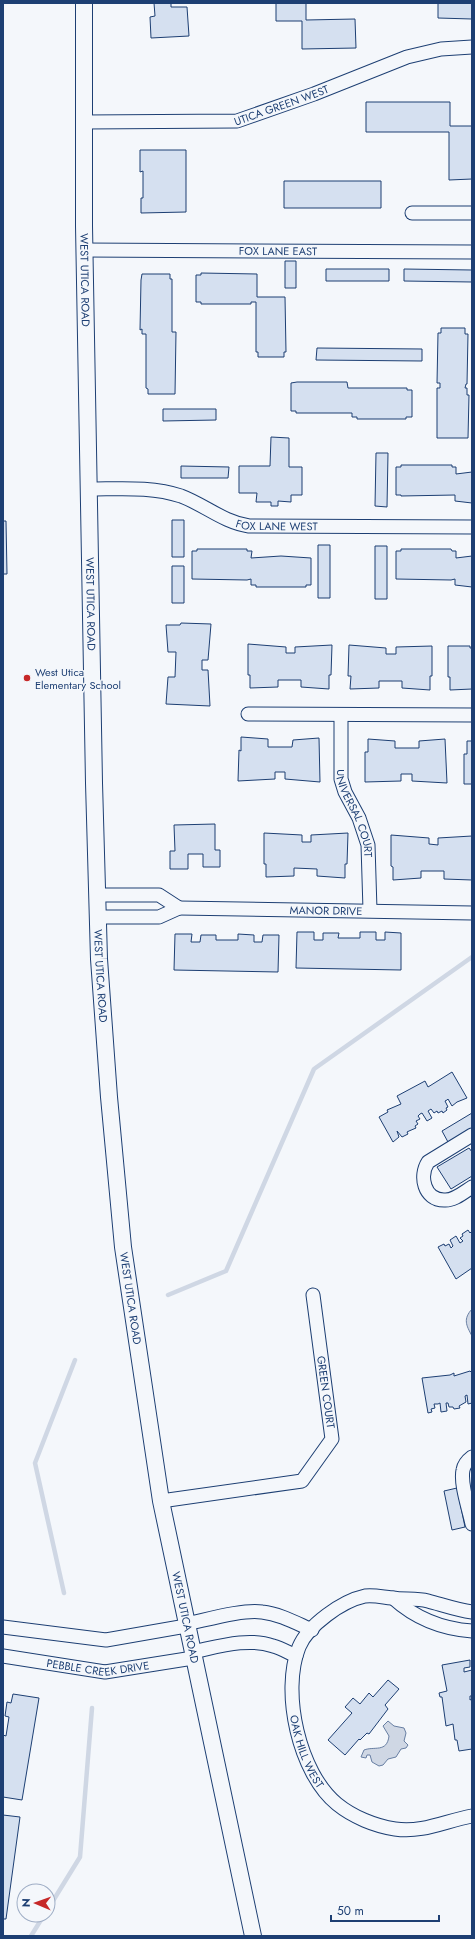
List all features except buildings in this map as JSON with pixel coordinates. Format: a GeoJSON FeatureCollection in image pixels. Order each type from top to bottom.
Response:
{"type":"FeatureCollection","features":[{"type":"Feature","properties":{"kind":"street","name":"WEST UTICA ROAD"},"geometry":{"type":"LineString","coordinates":[[84,3],[84,250],[98,917],[109,1097],[123,1247],[161,1501],[253,1936]]}},
{"type":"Feature","properties":{"kind":"street","name":"UTICA GREEN WEST"},"geometry":{"type":"LineString","coordinates":[[84,122],[237,122],[314,94],[407,57],[441,49],[472,47]]}},
{"type":"Feature","properties":{"kind":"street"},"geometry":{"type":"LineString","coordinates":[[412,213],[472,213]]}},
{"type":"Feature","properties":{"kind":"street","name":"FOX LANE EAST"},"geometry":{"type":"LineString","coordinates":[[84,250],[472,252]]}},
{"type":"Feature","properties":{"kind":"street","name":"FOX LANE WEST"},"geometry":{"type":"LineString","coordinates":[[89,489],[163,491],[191,501],[232,522],[249,526],[472,527]]}},
{"type":"Feature","properties":{"kind":"street"},"geometry":{"type":"LineString","coordinates":[[248,714],[341,716],[472,715]]}},
{"type":"Feature","properties":{"kind":"street","name":"UNIVERSAL COURT"},"geometry":{"type":"LineString","coordinates":[[341,716],[341,779],[345,792],[359,818],[368,845],[370,910]]}},
{"type":"Feature","properties":{"kind":"street"},"geometry":{"type":"LineString","coordinates":[[98,895],[159,895],[179,908]]}},
{"type":"Feature","properties":{"kind":"street","name":"MANOR DRIVE"},"geometry":{"type":"LineString","coordinates":[[98,917],[159,917],[179,908],[370,910],[472,913]]}},
{"type":"Feature","properties":{"kind":"street"},"geometry":{"type":"LineString","coordinates":[[472,1135],[428,1162],[424,1168],[423,1182],[429,1194],[442,1201],[454,1198],[472,1186]]}},
{"type":"Feature","properties":{"kind":"street","name":"GREEN COURT"},"geometry":{"type":"LineString","coordinates":[[161,1501],[302,1481],[332,1439],[313,1295]]}},
{"type":"Feature","properties":{"kind":"street"},"geometry":{"type":"LineString","coordinates":[[472,1457],[466,1461],[462,1470],[472,1524]]}},
{"type":"Feature","properties":{"kind":"street","name":"OAK HILL WEST"},"geometry":{"type":"LineString","coordinates":[[472,1612],[451,1608],[429,1601],[393,1598],[379,1595],[355,1599],[335,1609],[312,1630],[302,1642],[296,1656],[293,1677],[293,1699],[302,1750],[314,1776],[337,1804],[357,1817],[369,1822],[380,1826],[407,1830],[429,1828],[472,1816]]}},
{"type":"Feature","properties":{"kind":"street"},"geometry":{"type":"LineString","coordinates":[[393,1598],[402,1607],[420,1618],[437,1625],[472,1631]]}},
{"type":"Feature","properties":{"kind":"street"},"geometry":{"type":"LineString","coordinates":[[186,1625],[248,1612],[262,1612],[279,1615],[312,1630]]}},
{"type":"Feature","properties":{"kind":"street","name":"PEBBLE CREEK DRIVE"},"geometry":{"type":"LineString","coordinates":[[3,1626],[106,1640],[186,1625]]}},
{"type":"Feature","properties":{"kind":"street"},"geometry":{"type":"LineString","coordinates":[[193,1655],[219,1646],[254,1643],[273,1646],[296,1656]]}},
{"type":"Feature","properties":{"kind":"street","name":"PEBBLE CREEK DRIVE"},"geometry":{"type":"LineString","coordinates":[[3,1656],[105,1672],[193,1655]]}},
{"type":"Feature","properties":{"kind":"shaded area"},"geometry":{"type":"Polygon","coordinates":[[[472,1309],[472,1336],[468,1329],[466,1319],[472,1309]]]}},
{"type":"Feature","properties":{"kind":"shaded area"},"geometry":{"type":"Polygon","coordinates":[[[388,1721],[394,1726],[404,1728],[406,1733],[404,1741],[408,1745],[406,1748],[401,1749],[396,1757],[388,1759],[383,1765],[379,1766],[372,1762],[370,1755],[367,1755],[366,1758],[361,1757],[364,1750],[380,1748],[386,1745],[389,1736],[383,1726],[388,1721]]]}},
{"type":"Feature","properties":{"kind":"waterway"},"geometry":{"type":"LineString","coordinates":[[168,1295],[226,1271],[314,1069],[472,957]]}},
{"type":"Feature","properties":{"kind":"waterway"},"geometry":{"type":"LineString","coordinates":[[64,1593],[35,1463],[75,1360]]}},
{"type":"Feature","properties":{"kind":"waterway"},"geometry":{"type":"LineString","coordinates":[[56,1896],[80,1857],[92,1708]]}},
{"type":"Feature","properties":{"kind":"waterway"},"geometry":{"type":"LineString","coordinates":[[31,1936],[39,1923]]}},
{"type":"Feature","properties":{"kind":"place","name":"West Utica Elementary School"},"geometry":{"type":"Point","coordinates":[27,678]}}]}
